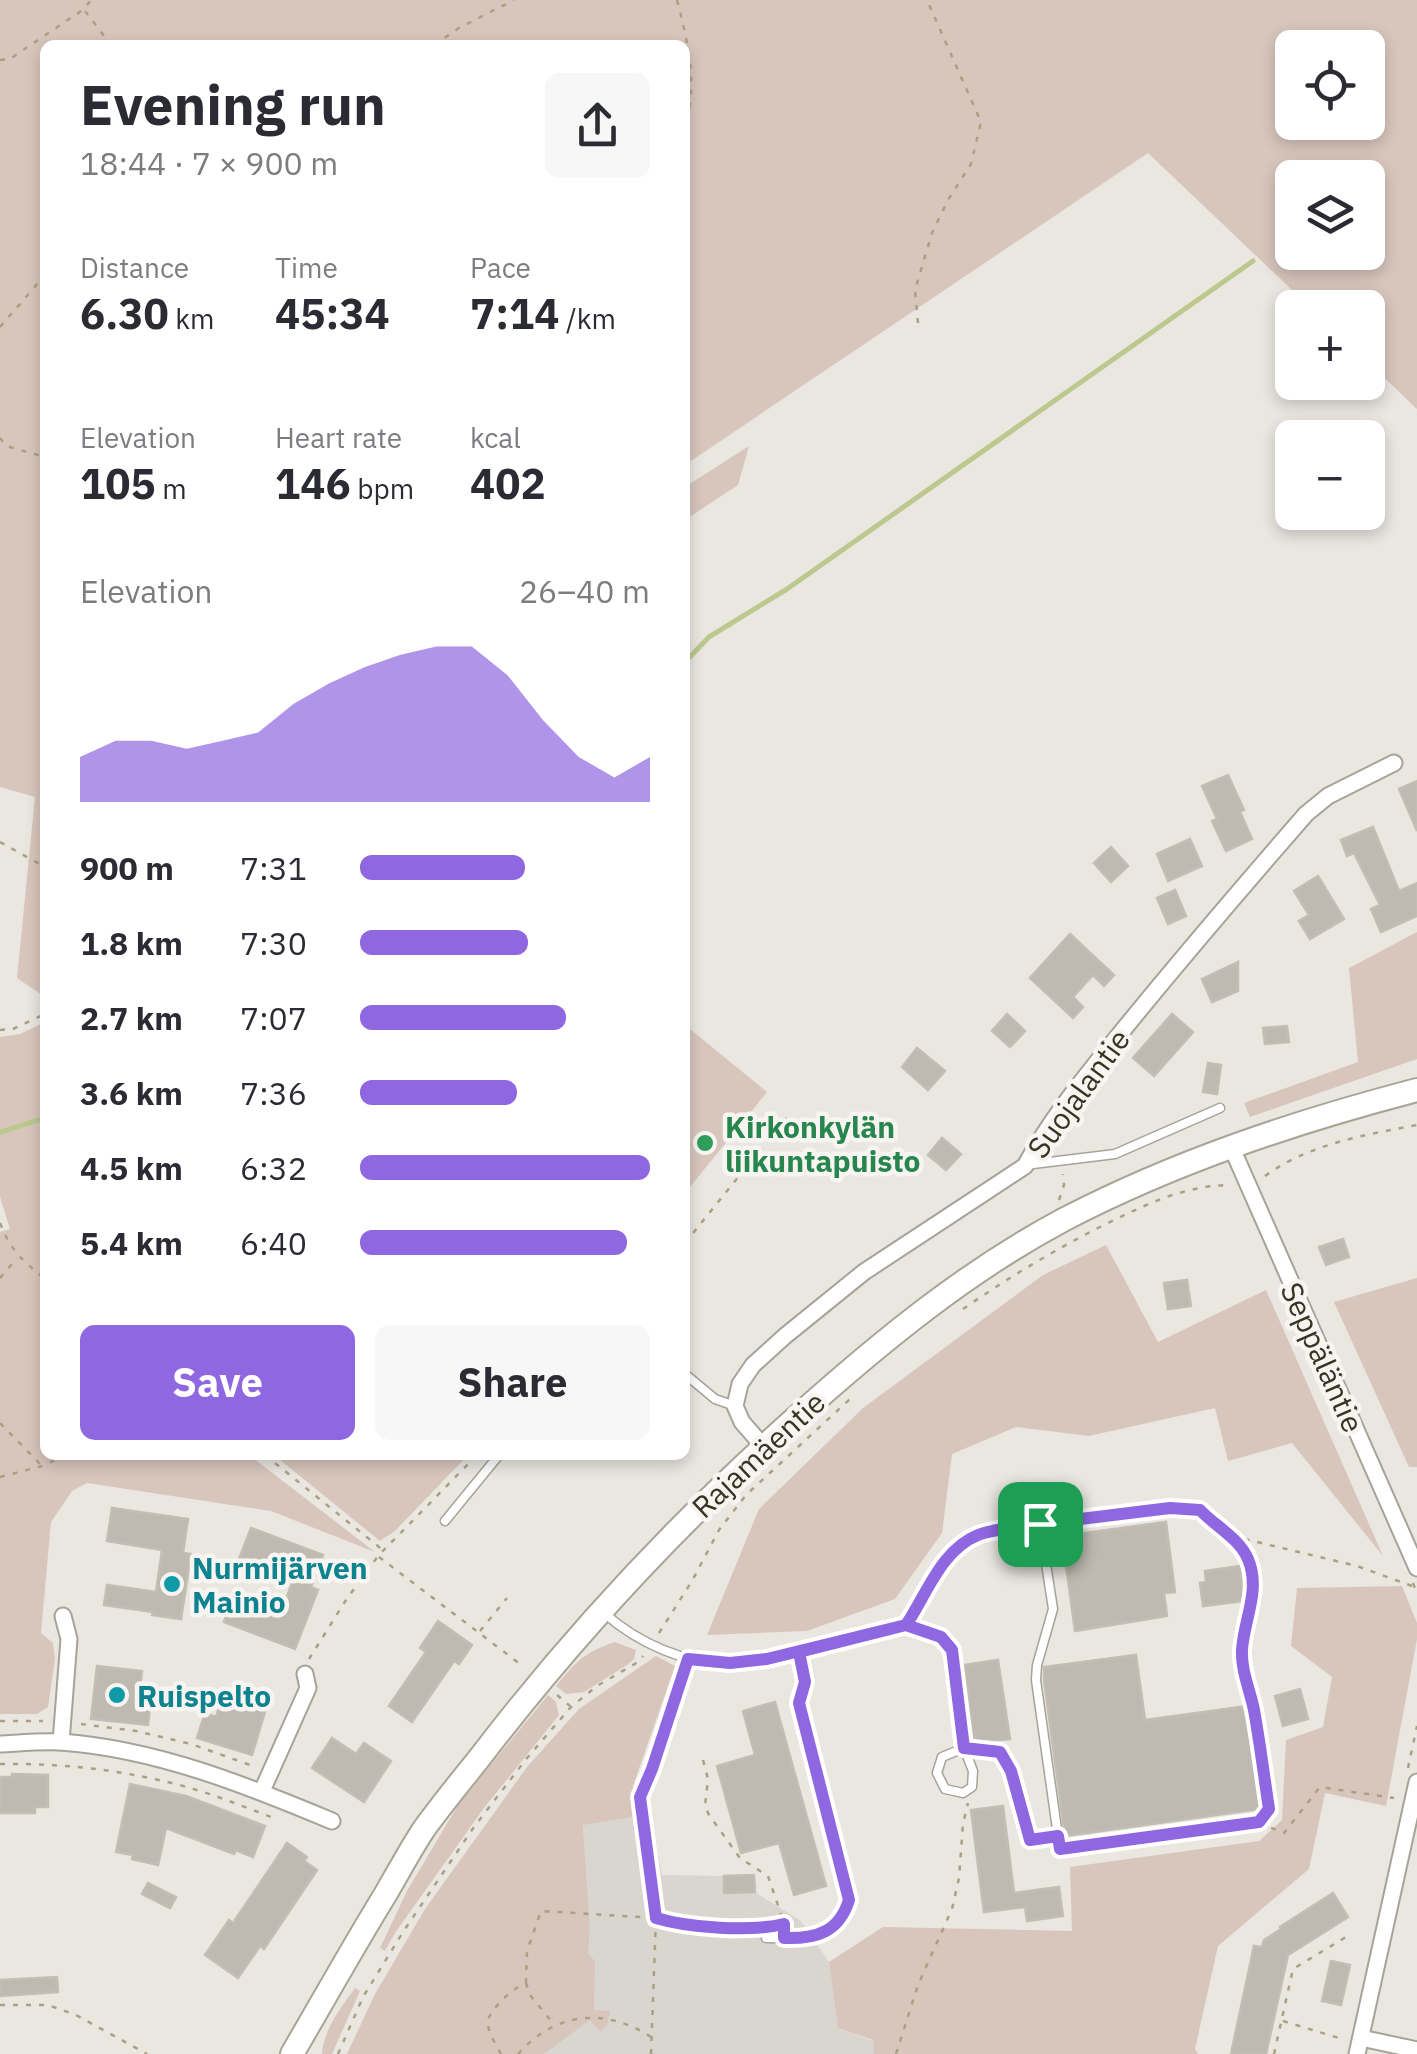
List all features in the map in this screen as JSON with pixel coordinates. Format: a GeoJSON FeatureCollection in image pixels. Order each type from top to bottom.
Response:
{"type":"FeatureCollection","features":[{"type":"Feature","properties":{"kind":"main road","name":"Rajamäentie"},"geometry":{"type":"LineString","coordinates":[[292,2054],[424,1830],[540,1680],[678,1529],[872,1349],[960,1282],[1062,1221],[1148,1178],[1325,1114],[1417,1090]]}},
{"type":"Feature","properties":{"kind":"street","name":"Suojalantie"},"geometry":{"type":"LineString","coordinates":[[734,1406],[740,1384],[785,1336],[864,1272],[1024,1166],[1068,1098],[1306,814],[1328,796],[1394,763]]}},
{"type":"Feature","properties":{"kind":"street","name":"Seppäläntie"},"geometry":{"type":"LineString","coordinates":[[1230,1146],[1417,1568]]}},
{"type":"Feature","properties":{"kind":"street"},"geometry":{"type":"LineString","coordinates":[[734,1406],[742,1422],[764,1446]]}},
{"type":"Feature","properties":{"kind":"street"},"geometry":{"type":"LineString","coordinates":[[61,1742],[69,1639],[63,1616]]}},
{"type":"Feature","properties":{"kind":"street"},"geometry":{"type":"LineString","coordinates":[[262,1791],[308,1688],[305,1674]]}},
{"type":"Feature","properties":{"kind":"street"},"geometry":{"type":"LineString","coordinates":[[0,1744],[61,1742],[166,1760],[262,1791],[332,1822]]}},
{"type":"Feature","properties":{"kind":"street"},"geometry":{"type":"LineString","coordinates":[[1417,1782],[1355,2044],[1417,2050]]}},
{"type":"Feature","properties":{"kind":"lane"},"geometry":{"type":"LineString","coordinates":[[1024,1166],[1116,1154],[1220,1108]]}},
{"type":"Feature","properties":{"kind":"lane"},"geometry":{"type":"LineString","coordinates":[[690,1378],[714,1399],[734,1406]]}},
{"type":"Feature","properties":{"kind":"lane"},"geometry":{"type":"LineString","coordinates":[[445,1521],[495,1460]]}},
{"type":"Feature","properties":{"kind":"lane"},"geometry":{"type":"LineString","coordinates":[[906,1625],[945,1560],[957,1546],[981,1534],[1170,1508],[1200,1510]]}},
{"type":"Feature","properties":{"kind":"lane"},"geometry":{"type":"LineString","coordinates":[[601,1610],[622,1629],[688,1659],[730,1663],[799,1652],[906,1625],[941,1637],[952,1650],[964,1748],[973,1771],[972,1787],[962,1793],[945,1789],[937,1773],[942,1757],[964,1748],[1000,1752],[1011,1771],[1030,1840],[1058,1836],[1036,1680],[1052,1609],[1040,1524]]}},
{"type":"Feature","properties":{"kind":"lane"},"geometry":{"type":"LineString","coordinates":[[766,1933],[784,1938],[817,1935],[832,1929],[844,1915],[849,1900],[799,1703],[805,1682],[799,1652]]}},
{"type":"Feature","properties":{"kind":"path"},"geometry":{"type":"LineString","coordinates":[[0,60],[10,59],[84,10],[91,0]]}},
{"type":"Feature","properties":{"kind":"path"},"geometry":{"type":"LineString","coordinates":[[441,40],[514,0]]}},
{"type":"Feature","properties":{"kind":"path"},"geometry":{"type":"LineString","coordinates":[[676,0],[687,40]]}},
{"type":"Feature","properties":{"kind":"path"},"geometry":{"type":"LineString","coordinates":[[918,323],[915,290],[932,233],[970,164],[981,122],[927,0]]}},
{"type":"Feature","properties":{"kind":"path"},"geometry":{"type":"LineString","coordinates":[[84,10],[108,40]]}},
{"type":"Feature","properties":{"kind":"path"},"geometry":{"type":"LineString","coordinates":[[690,49],[690,110]]}},
{"type":"Feature","properties":{"kind":"path"},"geometry":{"type":"LineString","coordinates":[[0,326],[40,281]]}},
{"type":"Feature","properties":{"kind":"path"},"geometry":{"type":"LineString","coordinates":[[0,438],[6,446],[40,456]]}},
{"type":"Feature","properties":{"kind":"path"},"geometry":{"type":"LineString","coordinates":[[0,842],[40,863]]}},
{"type":"Feature","properties":{"kind":"path"},"geometry":{"type":"LineString","coordinates":[[0,1030],[13,1029],[40,1016]]}},
{"type":"Feature","properties":{"kind":"path"},"geometry":{"type":"LineString","coordinates":[[690,1237],[790,1113]]}},
{"type":"Feature","properties":{"kind":"path"},"geometry":{"type":"LineString","coordinates":[[958,1312],[1072,1241],[1144,1205],[1194,1187],[1260,1180],[1300,1154],[1417,1125]]}},
{"type":"Feature","properties":{"kind":"path"},"geometry":{"type":"LineString","coordinates":[[0,1223],[8,1245],[40,1274]]}},
{"type":"Feature","properties":{"kind":"path"},"geometry":{"type":"LineString","coordinates":[[0,1278],[18,1257]]}},
{"type":"Feature","properties":{"kind":"path"},"geometry":{"type":"LineString","coordinates":[[338,2054],[363,1997],[413,1917],[527,1758],[571,1707],[638,1662],[680,1602],[731,1512],[852,1396]]}},
{"type":"Feature","properties":{"kind":"path"},"geometry":{"type":"LineString","coordinates":[[0,1423],[42,1466]]}},
{"type":"Feature","properties":{"kind":"path"},"geometry":{"type":"LineString","coordinates":[[0,1477],[55,1460]]}},
{"type":"Feature","properties":{"kind":"path"},"geometry":{"type":"LineString","coordinates":[[271,1460],[384,1551]]}},
{"type":"Feature","properties":{"kind":"path"},"geometry":{"type":"LineString","coordinates":[[305,1674],[311,1654],[378,1556],[472,1460]]}},
{"type":"Feature","properties":{"kind":"path"},"geometry":{"type":"LineString","coordinates":[[1200,1510],[1246,1553],[1253,1573],[1252,1601],[1242,1649],[1269,1809],[1259,1822]]}},
{"type":"Feature","properties":{"kind":"path"},"geometry":{"type":"LineString","coordinates":[[1231,1536],[1357,1566],[1414,1586]]}},
{"type":"Feature","properties":{"kind":"path"},"geometry":{"type":"LineString","coordinates":[[378,1556],[571,1707]]}},
{"type":"Feature","properties":{"kind":"path"},"geometry":{"type":"LineString","coordinates":[[480,1632],[507,1598]]}},
{"type":"Feature","properties":{"kind":"path"},"geometry":{"type":"LineString","coordinates":[[651,2054],[656,1918],[640,1797],[688,1659]]}},
{"type":"Feature","properties":{"kind":"path"},"geometry":{"type":"LineString","coordinates":[[703,1760],[708,1779],[705,1806],[709,1815],[740,1858],[768,1876],[784,1924],[784,1938]]}},
{"type":"Feature","properties":{"kind":"path"},"geometry":{"type":"LineString","coordinates":[[0,1764],[106,1769],[186,1786],[271,1817]]}},
{"type":"Feature","properties":{"kind":"path"},"geometry":{"type":"LineString","coordinates":[[896,2054],[918,1984],[952,1909],[959,1878],[962,1824],[972,1787]]}},
{"type":"Feature","properties":{"kind":"path"},"geometry":{"type":"LineString","coordinates":[[1058,1836],[1060,1849],[1259,1822],[1284,1833],[1320,1787],[1401,1799]]}},
{"type":"Feature","properties":{"kind":"path"},"geometry":{"type":"LineString","coordinates":[[554,2024],[530,1996],[526,1982],[527,1952],[541,1911],[656,1918],[766,1933]]}},
{"type":"Feature","properties":{"kind":"path"},"geometry":{"type":"LineString","coordinates":[[1274,2054],[1292,1969],[1352,1937]]}},
{"type":"Feature","properties":{"kind":"path"},"geometry":{"type":"LineString","coordinates":[[501,2054],[487,2021],[505,1995],[526,1982]]}},
{"type":"Feature","properties":{"kind":"path"},"geometry":{"type":"LineString","coordinates":[[0,2005],[48,2004],[147,2054]]}},
{"type":"Feature","properties":{"kind":"path"},"geometry":{"type":"LineString","coordinates":[[518,2054],[554,2024],[588,2017],[637,2028],[653,2038]]}},
{"type":"Feature","properties":{"kind":"path"},"geometry":{"type":"LineString","coordinates":[[1281,2020],[1355,2044]]}},
{"type":"Feature","properties":{"kind":"shaded area"},"geometry":{"type":"Polygon","coordinates":[[[0,0],[1417,0],[1417,409],[1385,378],[1385,290],[1292,290],[1148,153],[690,462],[690,40],[40,40],[40,994],[17,978],[35,797],[0,787],[0,0]]]}},
{"type":"Feature","properties":{"kind":"shaded area"},"geometry":{"type":"Polygon","coordinates":[[[749,446],[738,485],[690,517],[690,484],[749,446]]]}},
{"type":"Feature","properties":{"kind":"shaded area"},"geometry":{"type":"Polygon","coordinates":[[[1417,932],[1417,1059],[1250,1117],[1244,1103],[1358,1062],[1349,968],[1417,932]]]}},
{"type":"Feature","properties":{"kind":"shaded area"},"geometry":{"type":"Polygon","coordinates":[[[40,1024],[40,1460],[255,1460],[375,1552],[271,1511],[87,1483],[72,1491],[51,1522],[41,1633],[53,1643],[55,1659],[48,1707],[37,1714],[0,1714],[0,1232],[10,1229],[0,1197],[0,1037],[20,1034],[40,1024]]]}},
{"type":"Feature","properties":{"kind":"shaded area","name":"Kirkonkylän liikuntapuisto"},"geometry":{"type":"Polygon","coordinates":[[[690,1029],[767,1092],[690,1187],[690,1029]]]}},
{"type":"Feature","properties":{"kind":"shaded area"},"geometry":{"type":"Polygon","coordinates":[[[1106,1245],[1158,1342],[1266,1290],[1383,1556],[1292,1443],[1228,1461],[1215,1408],[1089,1436],[1016,1427],[952,1454],[942,1533],[895,1599],[807,1631],[707,1635],[759,1509],[863,1408],[1043,1275],[1106,1245]]]}},
{"type":"Feature","properties":{"kind":"shaded area"},"geometry":{"type":"Polygon","coordinates":[[[1417,1278],[1417,1467],[1409,1467],[1334,1302],[1417,1278]]]}},
{"type":"Feature","properties":{"kind":"shaded area"},"geometry":{"type":"Polygon","coordinates":[[[280,1460],[463,1460],[395,1531],[380,1541],[280,1460]]]}},
{"type":"Feature","properties":{"kind":"shaded area"},"geometry":{"type":"Polygon","coordinates":[[[1402,1586],[1417,1623],[1417,1639],[1386,1806],[1325,1793],[1309,1869],[1218,1946],[1195,2049],[1198,2054],[874,2054],[873,2040],[838,2028],[829,1962],[883,1927],[1072,1931],[1070,1867],[1259,1841],[1282,1820],[1286,1740],[1323,1727],[1332,1677],[1291,1646],[1297,1588],[1402,1586]]]}},
{"type":"Feature","properties":{"kind":"shaded area"},"geometry":{"type":"Polygon","coordinates":[[[615,1642],[636,1650],[627,1665],[584,1692],[566,1694],[556,1686],[581,1659],[615,1642]]]}},
{"type":"Feature","properties":{"kind":"shaded area"},"geometry":{"type":"Polygon","coordinates":[[[656,1656],[675,1666],[633,1786],[634,1817],[583,1825],[590,1927],[588,1954],[595,1961],[594,2010],[610,2011],[607,2026],[600,2032],[590,2020],[544,2054],[347,2054],[375,1994],[425,1909],[527,1767],[579,1709],[656,1656]]]}},
{"type":"Feature","properties":{"kind":"shaded area"},"geometry":{"type":"Polygon","coordinates":[[[548,1695],[556,1702],[559,1715],[484,1808],[385,1951],[380,1948],[407,1891],[458,1805],[548,1695]]]}},
{"type":"Feature","properties":{"kind":"shaded area"},"geometry":{"type":"Polygon","coordinates":[[[651,1815],[662,1875],[724,1876],[724,1892],[755,1892],[801,1921],[829,1962],[838,2028],[873,2041],[874,2054],[529,2054],[583,2011],[590,1927],[583,1824],[651,1815]]]}},
{"type":"Feature","properties":{"kind":"shaded area"},"geometry":{"type":"Polygon","coordinates":[[[355,1988],[360,1991],[332,2054],[322,2054],[329,2028],[355,1988]]]}},
{"type":"Feature","properties":{"kind":"building"},"geometry":{"type":"Polygon","coordinates":[[[1228,775],[1252,839],[1226,851],[1202,786],[1228,775]]]}},
{"type":"Feature","properties":{"kind":"building"},"geometry":{"type":"Polygon","coordinates":[[[1417,781],[1417,831],[1399,789],[1417,781]]]}},
{"type":"Feature","properties":{"kind":"building"},"geometry":{"type":"Polygon","coordinates":[[[1373,827],[1399,891],[1417,883],[1417,916],[1381,932],[1371,909],[1380,905],[1354,853],[1347,856],[1341,840],[1373,827]]]}},
{"type":"Feature","properties":{"kind":"building"},"geometry":{"type":"Polygon","coordinates":[[[1190,839],[1202,866],[1168,881],[1157,854],[1190,839]]]}},
{"type":"Feature","properties":{"kind":"building"},"geometry":{"type":"Polygon","coordinates":[[[1111,847],[1128,866],[1111,882],[1094,863],[1111,847]]]}},
{"type":"Feature","properties":{"kind":"building"},"geometry":{"type":"Polygon","coordinates":[[[1318,876],[1344,919],[1310,939],[1299,921],[1309,915],[1294,891],[1318,876]]]}},
{"type":"Feature","properties":{"kind":"building"},"geometry":{"type":"Polygon","coordinates":[[[1175,890],[1186,916],[1168,924],[1157,898],[1175,890]]]}},
{"type":"Feature","properties":{"kind":"building"},"geometry":{"type":"Polygon","coordinates":[[[1070,934],[1114,975],[1104,986],[1093,975],[1073,997],[1083,1007],[1073,1018],[1030,978],[1070,934]]]}},
{"type":"Feature","properties":{"kind":"building"},"geometry":{"type":"Polygon","coordinates":[[[1238,962],[1238,991],[1212,1002],[1202,979],[1238,962]]]}},
{"type":"Feature","properties":{"kind":"building"},"geometry":{"type":"Polygon","coordinates":[[[1007,1014],[1025,1031],[1010,1047],[992,1031],[1007,1014]]]}},
{"type":"Feature","properties":{"kind":"building"},"geometry":{"type":"Polygon","coordinates":[[[1172,1014],[1193,1032],[1154,1076],[1133,1058],[1172,1014]]]}},
{"type":"Feature","properties":{"kind":"building"},"geometry":{"type":"Polygon","coordinates":[[[1287,1026],[1289,1042],[1265,1044],[1263,1028],[1287,1026]]]}},
{"type":"Feature","properties":{"kind":"building"},"geometry":{"type":"Polygon","coordinates":[[[917,1048],[945,1071],[928,1090],[902,1067],[917,1048]]]}},
{"type":"Feature","properties":{"kind":"building"},"geometry":{"type":"Polygon","coordinates":[[[1208,1063],[1221,1065],[1217,1094],[1203,1092],[1208,1063]]]}},
{"type":"Feature","properties":{"kind":"building"},"geometry":{"type":"Polygon","coordinates":[[[942,1138],[961,1154],[946,1170],[928,1155],[942,1138]]]}},
{"type":"Feature","properties":{"kind":"building"},"geometry":{"type":"Polygon","coordinates":[[[1343,1239],[1349,1257],[1326,1265],[1319,1247],[1343,1239]]]}},
{"type":"Feature","properties":{"kind":"building"},"geometry":{"type":"Polygon","coordinates":[[[1187,1280],[1191,1306],[1168,1309],[1164,1283],[1187,1280]]]}},
{"type":"Feature","properties":{"kind":"building","name":"Nurmijärven Mainio"},"geometry":{"type":"Polygon","coordinates":[[[112,1508],[188,1519],[183,1553],[191,1554],[181,1619],[104,1605],[107,1585],[156,1592],[162,1550],[107,1541],[112,1508]]]}},
{"type":"Feature","properties":{"kind":"building"},"geometry":{"type":"Polygon","coordinates":[[[1166,1522],[1175,1592],[1164,1593],[1167,1616],[1075,1631],[1062,1536],[1166,1522]]]}},
{"type":"Feature","properties":{"kind":"building","name":"Nurmijärven Mainio"},"geometry":{"type":"Polygon","coordinates":[[[251,1528],[323,1555],[311,1587],[318,1590],[295,1649],[224,1622],[230,1602],[279,1619],[293,1580],[239,1559],[251,1528]]]}},
{"type":"Feature","properties":{"kind":"building"},"geometry":{"type":"Polygon","coordinates":[[[1240,1566],[1244,1601],[1203,1606],[1200,1583],[1206,1582],[1205,1571],[1240,1566]]]}},
{"type":"Feature","properties":{"kind":"building"},"geometry":{"type":"Polygon","coordinates":[[[438,1621],[472,1645],[459,1664],[454,1661],[412,1722],[389,1706],[426,1652],[420,1648],[438,1621]]]}},
{"type":"Feature","properties":{"kind":"building"},"geometry":{"type":"Polygon","coordinates":[[[1136,1655],[1145,1720],[1248,1706],[1260,1809],[1065,1836],[1044,1667],[1136,1655]]]}},
{"type":"Feature","properties":{"kind":"building"},"geometry":{"type":"Polygon","coordinates":[[[998,1660],[1010,1739],[975,1742],[964,1665],[998,1660]]]}},
{"type":"Feature","properties":{"kind":"building","name":"Ruispelto"},"geometry":{"type":"Polygon","coordinates":[[[97,1666],[142,1671],[139,1697],[151,1698],[148,1725],[91,1719],[97,1666]]]}},
{"type":"Feature","properties":{"kind":"building"},"geometry":{"type":"Polygon","coordinates":[[[1300,1689],[1308,1719],[1283,1726],[1275,1696],[1300,1689]]]}},
{"type":"Feature","properties":{"kind":"building"},"geometry":{"type":"Polygon","coordinates":[[[224,1692],[267,1705],[252,1755],[197,1738],[205,1713],[216,1717],[224,1692]]]}},
{"type":"Feature","properties":{"kind":"building"},"geometry":{"type":"Polygon","coordinates":[[[775,1702],[826,1886],[794,1895],[779,1843],[741,1853],[717,1766],[755,1755],[743,1711],[775,1702]]]}},
{"type":"Feature","properties":{"kind":"building"},"geometry":{"type":"Polygon","coordinates":[[[332,1738],[356,1754],[364,1743],[391,1761],[364,1802],[312,1768],[332,1738]]]}},
{"type":"Feature","properties":{"kind":"building"},"geometry":{"type":"Polygon","coordinates":[[[48,1775],[48,1807],[35,1807],[35,1813],[0,1813],[0,1777],[48,1775]]]}},
{"type":"Feature","properties":{"kind":"building"},"geometry":{"type":"Polygon","coordinates":[[[130,1784],[186,1796],[265,1826],[253,1857],[236,1850],[234,1854],[166,1828],[158,1865],[116,1852],[130,1784]]]}},
{"type":"Feature","properties":{"kind":"building"},"geometry":{"type":"Polygon","coordinates":[[[1003,1806],[1014,1893],[1059,1887],[1063,1916],[1027,1921],[1025,1907],[984,1912],[971,1810],[1003,1806]]]}},
{"type":"Feature","properties":{"kind":"building"},"geometry":{"type":"Polygon","coordinates":[[[287,1843],[317,1870],[264,1949],[260,1946],[238,1978],[205,1955],[229,1920],[233,1923],[287,1843]]]}},
{"type":"Feature","properties":{"kind":"building"},"geometry":{"type":"Polygon","coordinates":[[[754,1875],[755,1892],[724,1893],[724,1876],[754,1875]]]}},
{"type":"Feature","properties":{"kind":"building"},"geometry":{"type":"Polygon","coordinates":[[[148,1883],[176,1897],[170,1908],[142,1894],[148,1883]]]}},
{"type":"Feature","properties":{"kind":"building"},"geometry":{"type":"Polygon","coordinates":[[[1333,1893],[1348,1917],[1288,1955],[1266,2054],[1231,2054],[1254,1946],[1262,1947],[1264,1940],[1280,1927],[1333,1893]]]}},
{"type":"Feature","properties":{"kind":"building"},"geometry":{"type":"Polygon","coordinates":[[[1331,1961],[1350,1965],[1341,2005],[1322,2001],[1331,1961]]]}},
{"type":"Feature","properties":{"kind":"building"},"geometry":{"type":"Polygon","coordinates":[[[57,1977],[58,1992],[0,1996],[0,1980],[57,1977]]]}},
{"type":"Feature","properties":{"kind":"waterway"},"geometry":{"type":"LineString","coordinates":[[690,657],[709,637],[787,589],[1253,261]]}},
{"type":"Feature","properties":{"kind":"waterway"},"geometry":{"type":"LineString","coordinates":[[0,1132],[40,1120]]}},
{"type":"Feature","properties":{"kind":"place","name":"Kirkonkylän liikuntapuisto"},"geometry":{"type":"Point","coordinates":[705,1143]}},
{"type":"Feature","properties":{"kind":"place","name":"Nurmijärven Mainio"},"geometry":{"type":"Point","coordinates":[172,1584]}},
{"type":"Feature","properties":{"kind":"place","name":"Ruispelto"},"geometry":{"type":"Point","coordinates":[117,1695]}},
{"type":"Feature","properties":{"kind":"route"},"geometry":{"type":"LineString","coordinates":[[1040,1524],[981,1534],[957,1546],[906,1625],[767,1659],[730,1663],[688,1659],[640,1797],[656,1918],[678,1924],[766,1928],[784,1924],[784,1938],[796,1939],[832,1929],[844,1915],[849,1900],[799,1703],[805,1682],[799,1652],[906,1625],[941,1637],[952,1650],[964,1748],[1000,1752],[1011,1771],[1030,1840],[1058,1836],[1060,1849],[1259,1822],[1269,1809],[1253,1705],[1244,1674],[1242,1649],[1252,1601],[1253,1573],[1246,1553],[1200,1510],[1170,1508],[1040,1524]]}}]}
